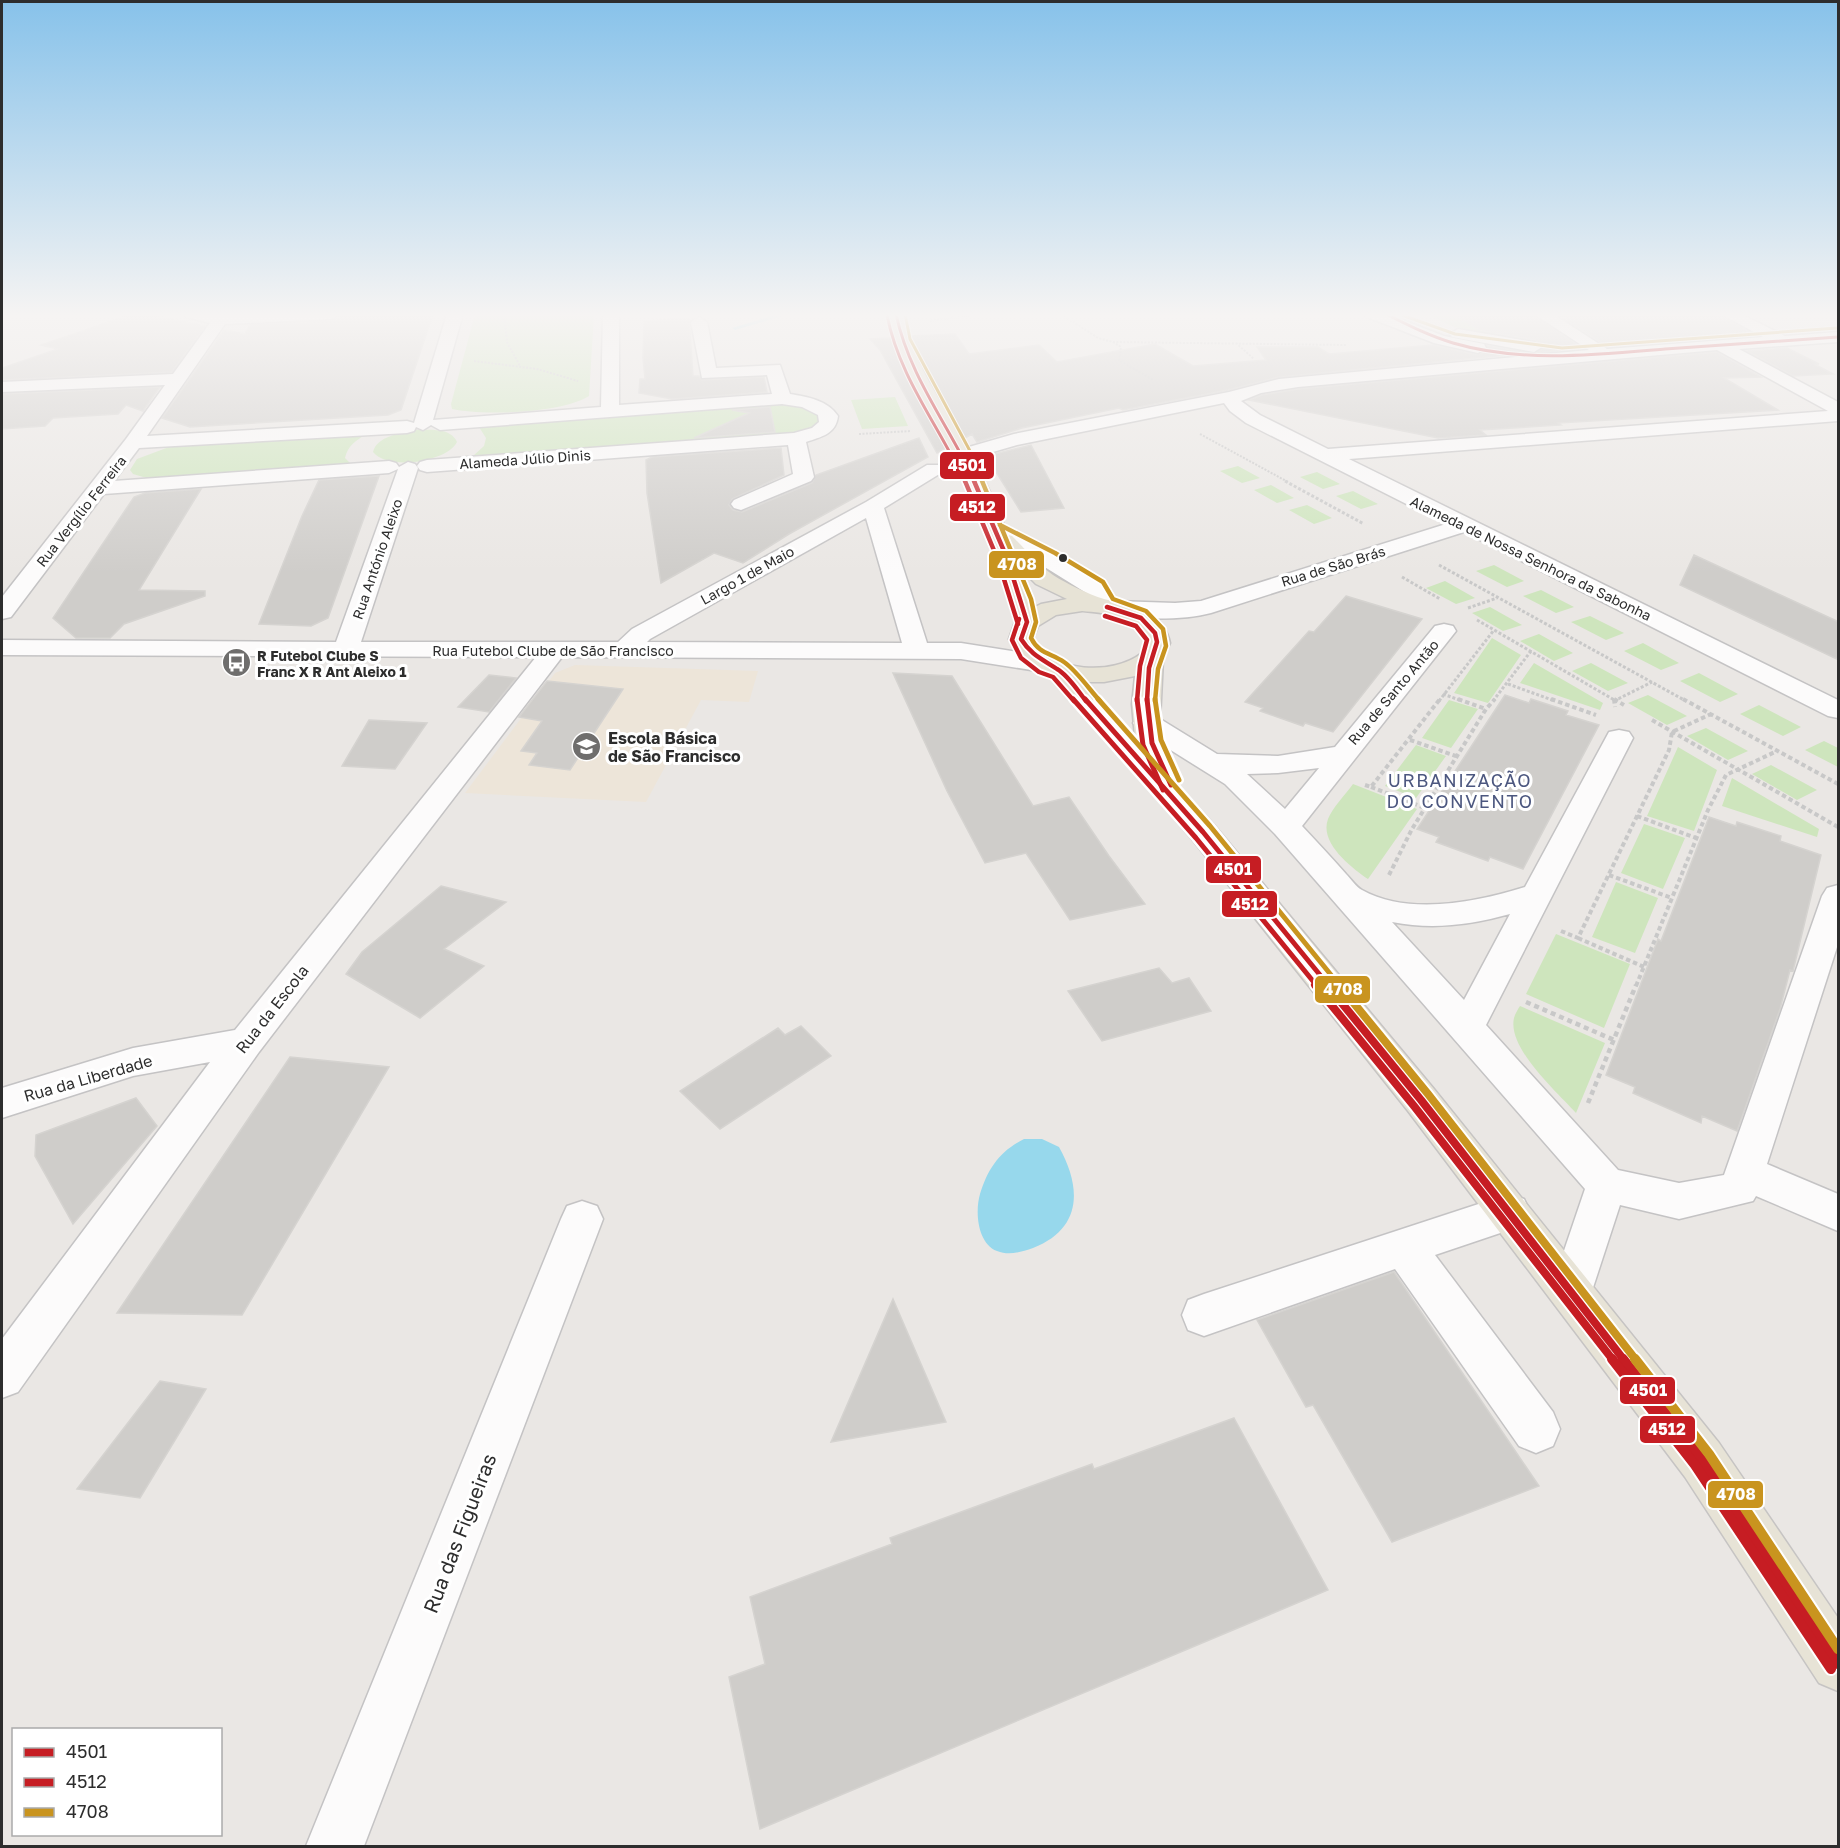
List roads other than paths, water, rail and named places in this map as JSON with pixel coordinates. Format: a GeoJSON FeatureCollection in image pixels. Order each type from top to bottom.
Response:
{"type":"FeatureCollection","features":[{"type":"Feature","properties":{"kind":"main road"},"geometry":{"type":"LineString","coordinates":[[933,400],[963,455],[1023,602],[1025,624],[1021,639],[1028,652],[1051,667],[1086,698],[1203,832],[1509,1212],[1702,1460],[1839,1664]]}},
{"type":"Feature","properties":{"kind":"main road"},"geometry":{"type":"LineString","coordinates":[[1025,624],[1043,611],[1065,605],[1107,607],[1132,614],[1145,622],[1154,632],[1158,642],[1144,699],[1148,737],[1160,771],[1203,832]]}},
{"type":"Feature","properties":{"kind":"main road"},"geometry":{"type":"LineString","coordinates":[[1051,667],[1100,675],[1120,673],[1137,667],[1153,656]]}},
{"type":"Feature","properties":{"kind":"street","name":"Rua Vergílio Ferreira"},"geometry":{"type":"LineString","coordinates":[[2,612],[134,443],[163,400]]}},
{"type":"Feature","properties":{"kind":"street"},"geometry":{"type":"LineString","coordinates":[[423,425],[430,400]]}},
{"type":"Feature","properties":{"kind":"street"},"geometry":{"type":"LineString","coordinates":[[610,400],[610,410]]}},
{"type":"Feature","properties":{"kind":"street","name":"Alameda Júlio Dinis"},"geometry":{"type":"LineString","coordinates":[[134,443],[763,400]]}},
{"type":"Feature","properties":{"kind":"street","name":"Alameda Júlio Dinis"},"geometry":{"type":"LineString","coordinates":[[99,488],[796,439],[819,432],[828,424],[829,416],[822,409],[806,402],[792,400]]}},
{"type":"Feature","properties":{"kind":"street"},"geometry":{"type":"LineString","coordinates":[[963,455],[1014,440],[1214,400]]}},
{"type":"Feature","properties":{"kind":"street","name":"Alameda de Nossa Senhora da Sabonha"},"geometry":{"type":"LineString","coordinates":[[1232,400],[1236,407],[1253,419],[1323,455],[1839,710]]}},
{"type":"Feature","properties":{"kind":"street"},"geometry":{"type":"LineString","coordinates":[[1823,400],[1839,409]]}},
{"type":"Feature","properties":{"kind":"street"},"geometry":{"type":"LineString","coordinates":[[1323,455],[1839,416]]}},
{"type":"Feature","properties":{"kind":"street","name":"Alameda Júlio Dinis"},"geometry":{"type":"LineString","coordinates":[[423,425],[466,430],[472,435],[473,442],[459,456],[408,467],[374,465],[364,459],[362,449],[387,431],[423,425]]}},
{"type":"Feature","properties":{"kind":"street"},"geometry":{"type":"LineString","coordinates":[[741,504],[804,477],[796,439]]}},
{"type":"Feature","properties":{"kind":"street","name":"Rua António Aleixo"},"geometry":{"type":"LineString","coordinates":[[346,650],[408,467]]}},
{"type":"Feature","properties":{"kind":"street","name":"Largo 1 de Maio"},"geometry":{"type":"LineString","coordinates":[[626,649],[641,634],[934,470]]}},
{"type":"Feature","properties":{"kind":"street"},"geometry":{"type":"LineString","coordinates":[[873,506],[917,650]]}},
{"type":"Feature","properties":{"kind":"street","name":"Rua de São Brás"},"geometry":{"type":"LineString","coordinates":[[1107,607],[1175,610],[1203,608],[1464,525]]}},
{"type":"Feature","properties":{"kind":"street"},"geometry":{"type":"LineString","coordinates":[[996,533],[1051,561],[1098,590],[1107,607]]}},
{"type":"Feature","properties":{"kind":"street","name":"Rua de São Brás"},"geometry":{"type":"LineString","coordinates":[[1153,656],[1171,634],[1203,608]]}},
{"type":"Feature","properties":{"kind":"street"},"geometry":{"type":"LineString","coordinates":[[961,651],[1001,638],[1025,624]]}},
{"type":"Feature","properties":{"kind":"street","name":"Rua de Santo Antão"},"geometry":{"type":"LineString","coordinates":[[1286,827],[1444,631]]}},
{"type":"Feature","properties":{"kind":"street","name":"Rua Futebol Clube de São Francisco"},"geometry":{"type":"LineString","coordinates":[[2,648],[961,651]]}},
{"type":"Feature","properties":{"kind":"street","name":"Rua da Escola"},"geometry":{"type":"LineString","coordinates":[[2,1376],[246,1042],[555,650]]}},
{"type":"Feature","properties":{"kind":"street"},"geometry":{"type":"LineString","coordinates":[[961,651],[1051,667]]}},
{"type":"Feature","properties":{"kind":"street"},"geometry":{"type":"LineString","coordinates":[[1147,723],[1235,778],[1361,901],[1467,1027],[1606,1185],[1679,1201],[1739,1189],[1839,896]]}},
{"type":"Feature","properties":{"kind":"street"},"geometry":{"type":"LineString","coordinates":[[1467,1027],[1538,894],[1613,728]]}},
{"type":"Feature","properties":{"kind":"street","name":"Rua de Santo Antão"},"geometry":{"type":"LineString","coordinates":[[1208,762],[1246,767],[1280,766],[1343,754]]}},
{"type":"Feature","properties":{"kind":"street"},"geometry":{"type":"LineString","coordinates":[[1361,901],[1395,912],[1440,918],[1490,910],[1538,894]]}},
{"type":"Feature","properties":{"kind":"street","name":"Rua da Liberdade"},"geometry":{"type":"LineString","coordinates":[[2,1103],[133,1062],[246,1042]]}},
{"type":"Feature","properties":{"kind":"street"},"geometry":{"type":"LineString","coordinates":[[1745,1173],[1839,1213]]}},
{"type":"Feature","properties":{"kind":"street"},"geometry":{"type":"LineString","coordinates":[[1572,1292],[1606,1185]]}},
{"type":"Feature","properties":{"kind":"street"},"geometry":{"type":"LineString","coordinates":[[1204,1315],[1509,1212]]}},
{"type":"Feature","properties":{"kind":"street","name":"Rua das Figueiras"},"geometry":{"type":"LineString","coordinates":[[335,1846],[582,1219]]}},
{"type":"Feature","properties":{"kind":"street"},"geometry":{"type":"LineString","coordinates":[[1404,1247],[1536,1428]]}},
{"type":"Feature","properties":{"kind":"water"},"geometry":{"type":"Polygon","coordinates":[[[1024,1139],[1042,1139],[1059,1147],[1072,1177],[1073,1206],[1069,1219],[1049,1240],[1024,1251],[1010,1253],[997,1251],[990,1247],[982,1234],[979,1226],[978,1201],[987,1176],[996,1161],[1008,1149],[1024,1139]]]}},
{"type":"Feature","properties":{"kind":"place","name":"R Futebol Clube S Franc X R Ant Aleixo 1"},"geometry":{"type":"Point","coordinates":[236,663]}},
{"type":"Feature","properties":{"kind":"place","name":"Escola Básica de São Francisco"},"geometry":{"type":"Point","coordinates":[587,747]}},
{"type":"Feature","properties":{"kind":"district","name":"URBANIZAÇÃO DO CONVENTO"},"geometry":{"type":"Point","coordinates":[1460,790]}}]}
